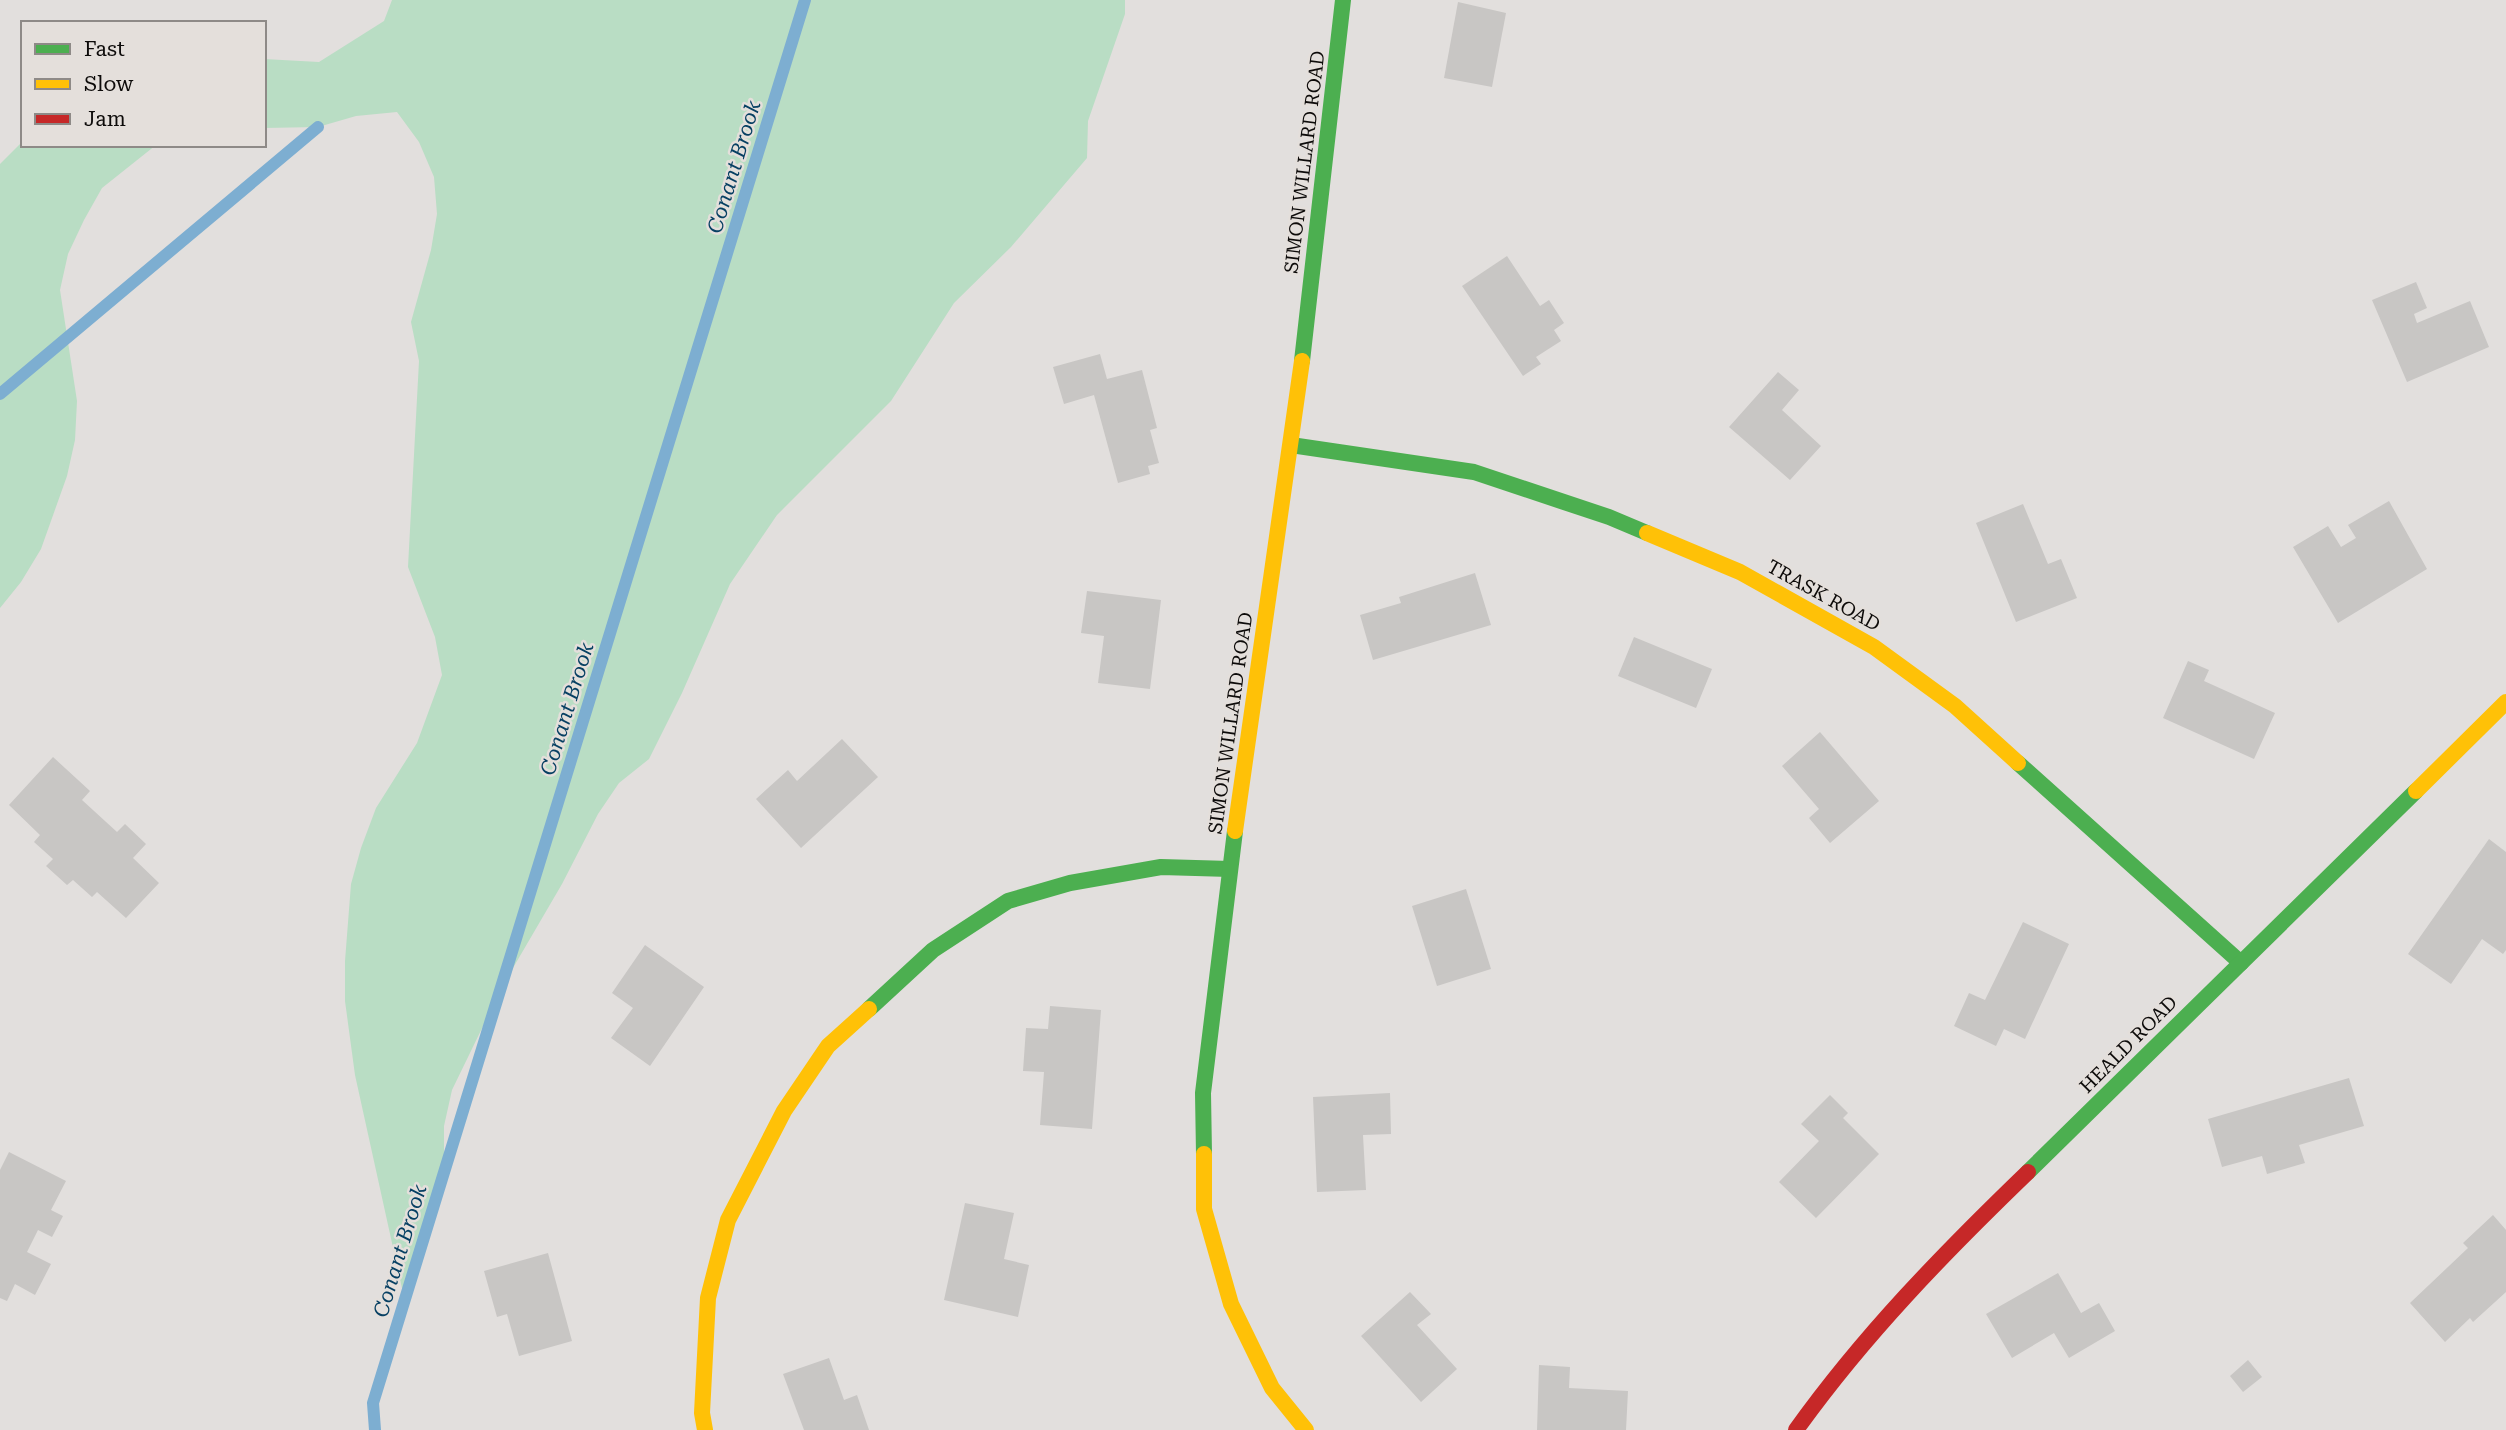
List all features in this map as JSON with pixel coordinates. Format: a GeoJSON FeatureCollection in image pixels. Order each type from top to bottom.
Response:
{"type":"FeatureCollection","features":[{"type":"Feature","properties":{"kind":"street","name":"SIMON WILLARD ROAD"},"geometry":{"type":"LineString","coordinates":[[1306,1430],[1272,1388],[1231,1304],[1204,1209],[1203,1093],[1230,869],[1291,445],[1343,0]]}},
{"type":"Feature","properties":{"kind":"street","name":"TRASK ROAD"},"geometry":{"type":"LineString","coordinates":[[1291,445],[1474,471],[1609,517],[1740,572],[1874,647],[1955,706],[2241,963]]}},
{"type":"Feature","properties":{"kind":"street","name":"HEALD ROAD"},"geometry":{"type":"LineString","coordinates":[[1796,1430],[1820,1393],[1880,1320],[2506,702]]}},
{"type":"Feature","properties":{"kind":"street"},"geometry":{"type":"LineString","coordinates":[[705,1430],[702,1413],[708,1298],[728,1220],[784,1111],[828,1046],[933,950],[1008,901],[1070,883],[1161,867],[1230,869]]}},
{"type":"Feature","properties":{"kind":"green space"},"geometry":{"type":"Polygon","coordinates":[[[392,0],[1125,0],[1125,14],[1088,121],[1087,158],[1011,247],[954,303],[891,401],[777,515],[730,584],[682,693],[649,759],[619,783],[598,814],[562,884],[503,985],[452,1090],[444,1126],[444,1162],[405,1302],[355,1075],[345,1001],[345,961],[351,884],[361,848],[376,808],[417,743],[442,675],[435,637],[408,567],[419,361],[411,322],[431,250],[437,214],[434,177],[419,142],[397,112],[356,116],[318,127],[266,128],[266,59],[319,62],[384,21],[392,0]]]}},
{"type":"Feature","properties":{"kind":"green space"},"geometry":{"type":"Polygon","coordinates":[[[21,143],[21,147],[153,147],[102,188],[68,254],[60,290],[77,401],[75,440],[67,476],[41,549],[21,582],[0,608],[0,164],[21,143]]]}},
{"type":"Feature","properties":{"kind":"building"},"geometry":{"type":"Polygon","coordinates":[[[1458,2],[1506,13],[1492,87],[1444,78],[1458,2]]]}},
{"type":"Feature","properties":{"kind":"building"},"geometry":{"type":"Polygon","coordinates":[[[1507,256],[1540,306],[1549,300],[1564,323],[1554,330],[1561,341],[1536,357],[1541,364],[1523,376],[1462,286],[1507,256]]]}},
{"type":"Feature","properties":{"kind":"building"},"geometry":{"type":"Polygon","coordinates":[[[2416,282],[2427,308],[2414,314],[2417,323],[2470,301],[2489,347],[2407,382],[2372,300],[2416,282]]]}},
{"type":"Feature","properties":{"kind":"building"},"geometry":{"type":"Polygon","coordinates":[[[1100,354],[1107,379],[1142,370],[1157,428],[1150,430],[1159,463],[1148,466],[1150,474],[1118,483],[1094,395],[1064,404],[1053,367],[1100,354]]]}},
{"type":"Feature","properties":{"kind":"building"},"geometry":{"type":"Polygon","coordinates":[[[1778,372],[1799,390],[1782,410],[1821,446],[1790,480],[1729,427],[1778,372]]]}},
{"type":"Feature","properties":{"kind":"building"},"geometry":{"type":"Polygon","coordinates":[[[2389,501],[2427,569],[2338,623],[2293,547],[2328,526],[2341,547],[2356,538],[2348,525],[2389,501]]]}},
{"type":"Feature","properties":{"kind":"building"},"geometry":{"type":"Polygon","coordinates":[[[2023,504],[2048,564],[2061,559],[2077,598],[2016,622],[1976,523],[2023,504]]]}},
{"type":"Feature","properties":{"kind":"building"},"geometry":{"type":"Polygon","coordinates":[[[1475,573],[1491,625],[1373,660],[1360,615],[1401,603],[1399,597],[1475,573]]]}},
{"type":"Feature","properties":{"kind":"building"},"geometry":{"type":"Polygon","coordinates":[[[1087,591],[1161,600],[1150,689],[1098,683],[1104,636],[1081,633],[1087,591]]]}},
{"type":"Feature","properties":{"kind":"building"},"geometry":{"type":"Polygon","coordinates":[[[1634,637],[1712,669],[1696,708],[1618,676],[1634,637]]]}},
{"type":"Feature","properties":{"kind":"building"},"geometry":{"type":"Polygon","coordinates":[[[2188,661],[2209,670],[2204,681],[2275,713],[2254,759],[2163,718],[2188,661]]]}},
{"type":"Feature","properties":{"kind":"building"},"geometry":{"type":"Polygon","coordinates":[[[1820,732],[1879,801],[1830,843],[1809,818],[1819,809],[1782,766],[1820,732]]]}},
{"type":"Feature","properties":{"kind":"building"},"geometry":{"type":"Polygon","coordinates":[[[842,739],[878,777],[801,848],[756,799],[788,770],[797,781],[842,739]]]}},
{"type":"Feature","properties":{"kind":"building"},"geometry":{"type":"Polygon","coordinates":[[[53,757],[90,791],[82,800],[117,832],[125,824],[146,844],[133,858],[159,883],[126,918],[97,892],[92,897],[73,880],[67,885],[46,866],[53,859],[34,842],[40,835],[9,805],[53,757]]]}},
{"type":"Feature","properties":{"kind":"building"},"geometry":{"type":"Polygon","coordinates":[[[2489,839],[2506,852],[2506,950],[2503,954],[2482,939],[2451,984],[2408,954],[2489,839]]]}},
{"type":"Feature","properties":{"kind":"building"},"geometry":{"type":"Polygon","coordinates":[[[1466,889],[1491,969],[1437,986],[1412,906],[1466,889]]]}},
{"type":"Feature","properties":{"kind":"building"},"geometry":{"type":"Polygon","coordinates":[[[2023,922],[2069,944],[2025,1039],[2004,1029],[1996,1046],[1954,1026],[1969,993],[1985,1000],[2023,922]]]}},
{"type":"Feature","properties":{"kind":"building"},"geometry":{"type":"Polygon","coordinates":[[[645,945],[704,987],[650,1066],[611,1038],[633,1008],[612,993],[645,945]]]}},
{"type":"Feature","properties":{"kind":"building"},"geometry":{"type":"Polygon","coordinates":[[[1050,1006],[1101,1010],[1092,1129],[1040,1125],[1044,1072],[1023,1071],[1026,1028],[1048,1029],[1050,1006]]]}},
{"type":"Feature","properties":{"kind":"building"},"geometry":{"type":"Polygon","coordinates":[[[2349,1078],[2364,1126],[2299,1145],[2305,1163],[2267,1174],[2262,1156],[2222,1167],[2208,1119],[2349,1078]]]}},
{"type":"Feature","properties":{"kind":"building"},"geometry":{"type":"Polygon","coordinates":[[[1390,1093],[1391,1134],[1363,1135],[1366,1190],[1317,1192],[1313,1097],[1390,1093]]]}},
{"type":"Feature","properties":{"kind":"building"},"geometry":{"type":"Polygon","coordinates":[[[1830,1095],[1848,1113],[1843,1118],[1879,1154],[1816,1218],[1779,1182],[1819,1141],[1801,1124],[1830,1095]]]}},
{"type":"Feature","properties":{"kind":"building"},"geometry":{"type":"Polygon","coordinates":[[[9,1152],[66,1181],[51,1210],[63,1216],[52,1237],[38,1230],[27,1252],[51,1264],[35,1295],[15,1284],[7,1301],[0,1298],[0,1170],[9,1152]]]}},
{"type":"Feature","properties":{"kind":"building"},"geometry":{"type":"Polygon","coordinates":[[[965,1203],[1014,1213],[1004,1259],[1029,1265],[1018,1317],[944,1300],[965,1203]]]}},
{"type":"Feature","properties":{"kind":"building"},"geometry":{"type":"Polygon","coordinates":[[[2493,1215],[2506,1230],[2506,1292],[2473,1322],[2470,1318],[2445,1342],[2410,1303],[2468,1248],[2463,1243],[2493,1215]]]}},
{"type":"Feature","properties":{"kind":"building"},"geometry":{"type":"Polygon","coordinates":[[[548,1253],[572,1341],[519,1356],[507,1314],[497,1317],[484,1271],[548,1253]]]}},
{"type":"Feature","properties":{"kind":"building"},"geometry":{"type":"Polygon","coordinates":[[[2058,1273],[2081,1313],[2099,1303],[2115,1331],[2069,1358],[2054,1333],[2012,1358],[1986,1314],[2058,1273]]]}},
{"type":"Feature","properties":{"kind":"building"},"geometry":{"type":"Polygon","coordinates":[[[1410,1292],[1431,1314],[1417,1325],[1457,1369],[1421,1402],[1361,1336],[1410,1292]]]}},
{"type":"Feature","properties":{"kind":"building"},"geometry":{"type":"Polygon","coordinates":[[[829,1358],[844,1400],[857,1395],[869,1430],[804,1430],[783,1374],[829,1358]]]}},
{"type":"Feature","properties":{"kind":"building"},"geometry":{"type":"Polygon","coordinates":[[[2248,1360],[2262,1377],[2243,1392],[2230,1376],[2248,1360]]]}},
{"type":"Feature","properties":{"kind":"building"},"geometry":{"type":"Polygon","coordinates":[[[1539,1365],[1570,1367],[1569,1388],[1628,1391],[1626,1430],[1537,1430],[1539,1365]]]}},
{"type":"Feature","properties":{"kind":"waterway","name":"Conant Brook"},"geometry":{"type":"LineString","coordinates":[[375,1430],[373,1403],[805,0]]}},
{"type":"Feature","properties":{"kind":"waterway"},"geometry":{"type":"LineString","coordinates":[[0,394],[318,127]]}},
{"type":"Feature","properties":{"kind":"traffic: fast"},"geometry":{"type":"LineString","coordinates":[[1302,361],[1343,0]]}},
{"type":"Feature","properties":{"kind":"traffic: fast"},"geometry":{"type":"LineString","coordinates":[[1291,445],[1474,472],[1609,517],[1647,533]]}},
{"type":"Feature","properties":{"kind":"traffic: fast"},"geometry":{"type":"LineString","coordinates":[[2018,763],[2241,963]]}},
{"type":"Feature","properties":{"kind":"traffic: fast"},"geometry":{"type":"LineString","coordinates":[[2028,1172],[2416,791]]}},
{"type":"Feature","properties":{"kind":"traffic: fast"},"geometry":{"type":"LineString","coordinates":[[1204,1154],[1203,1093],[1235,831]]}},
{"type":"Feature","properties":{"kind":"traffic: fast"},"geometry":{"type":"LineString","coordinates":[[869,1009],[933,950],[1008,901],[1070,883],[1161,867],[1230,869]]}},
{"type":"Feature","properties":{"kind":"traffic: slow"},"geometry":{"type":"LineString","coordinates":[[1235,831],[1302,361]]}},
{"type":"Feature","properties":{"kind":"traffic: slow"},"geometry":{"type":"LineString","coordinates":[[1647,533],[1740,572],[1874,647],[1955,706],[2018,763]]}},
{"type":"Feature","properties":{"kind":"traffic: slow"},"geometry":{"type":"LineString","coordinates":[[2416,791],[2506,702]]}},
{"type":"Feature","properties":{"kind":"traffic: slow"},"geometry":{"type":"LineString","coordinates":[[705,1430],[702,1413],[708,1298],[728,1220],[784,1111],[828,1046],[869,1009]]}},
{"type":"Feature","properties":{"kind":"traffic: slow"},"geometry":{"type":"LineString","coordinates":[[1204,1154],[1204,1209],[1231,1304],[1272,1388],[1306,1430]]}},
{"type":"Feature","properties":{"kind":"traffic: jam"},"geometry":{"type":"LineString","coordinates":[[1796,1430],[1877,1328],[1966,1233],[2028,1172]]}}]}
